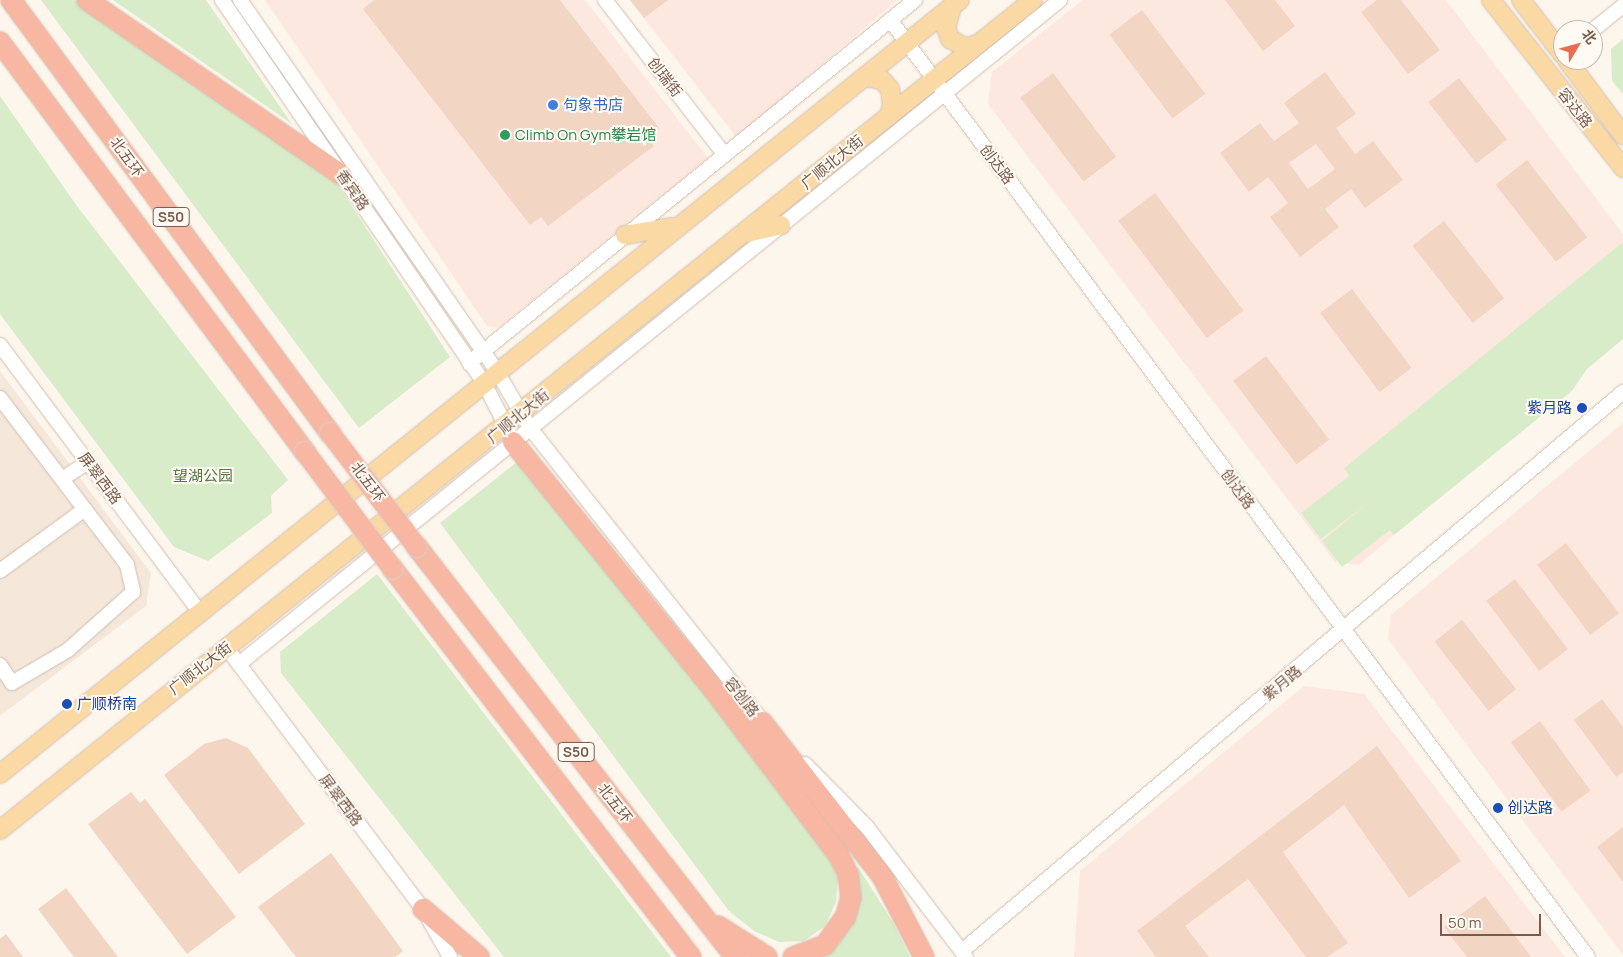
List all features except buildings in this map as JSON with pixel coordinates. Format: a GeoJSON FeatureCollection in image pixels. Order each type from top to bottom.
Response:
{"type":"FeatureCollection","features":[{"type":"Feature","properties":{"kind":"highway","name":"北五环"},"geometry":{"type":"LineString","coordinates":[[11,0],[330,433],[734,957]]}},
{"type":"Feature","properties":{"kind":"highway"},"geometry":{"type":"LineString","coordinates":[[87,0],[342,175]]}},
{"type":"Feature","properties":{"kind":"highway","name":"S50"},"geometry":{"type":"LineString","coordinates":[[0,42],[393,570],[691,957]]}},
{"type":"Feature","properties":{"kind":"highway"},"geometry":{"type":"LineString","coordinates":[[509,434],[713,689],[838,854],[848,874],[851,897],[846,916],[825,945],[793,957]]}},
{"type":"Feature","properties":{"kind":"highway"},"geometry":{"type":"LineString","coordinates":[[762,722],[882,876],[924,957]]}},
{"type":"Feature","properties":{"kind":"highway"},"geometry":{"type":"LineString","coordinates":[[423,910],[478,957]]}},
{"type":"Feature","properties":{"kind":"highway"},"geometry":{"type":"LineString","coordinates":[[702,915],[767,957]]}},
{"type":"Feature","properties":{"kind":"main road","name":"广顺北大街"},"geometry":{"type":"LineString","coordinates":[[0,830],[226,647],[526,421],[744,233],[1033,0]]}},
{"type":"Feature","properties":{"kind":"main road","name":"容达路"},"geometry":{"type":"LineString","coordinates":[[1491,0],[1623,168]]}},
{"type":"Feature","properties":{"kind":"main road"},"geometry":{"type":"LineString","coordinates":[[1521,0],[1553,42]]}},
{"type":"Feature","properties":{"kind":"main road"},"geometry":{"type":"LineString","coordinates":[[956,3],[946,28],[950,39],[966,48],[978,44]]}},
{"type":"Feature","properties":{"kind":"main road"},"geometry":{"type":"LineString","coordinates":[[0,774],[496,370],[866,77],[956,3]]}},
{"type":"Feature","properties":{"kind":"main road","name":"容达路"},"geometry":{"type":"LineString","coordinates":[[1574,70],[1623,135]]}},
{"type":"Feature","properties":{"kind":"main road"},"geometry":{"type":"LineString","coordinates":[[866,77],[882,80],[890,90],[892,105],[889,116]]}},
{"type":"Feature","properties":{"kind":"main road"},"geometry":{"type":"LineString","coordinates":[[744,233],[781,225]]}},
{"type":"Feature","properties":{"kind":"main road"},"geometry":{"type":"LineString","coordinates":[[625,235],[676,227]]}},
{"type":"Feature","properties":{"kind":"street","name":"香宾路"},"geometry":{"type":"LineString","coordinates":[[222,0],[483,381],[509,434]]}},
{"type":"Feature","properties":{"kind":"street","name":"香宾路"},"geometry":{"type":"LineString","coordinates":[[240,0],[496,370]]}},
{"type":"Feature","properties":{"kind":"street","name":"创瑞街"},"geometry":{"type":"LineString","coordinates":[[604,0],[724,154]]}},
{"type":"Feature","properties":{"kind":"street"},"geometry":{"type":"LineString","coordinates":[[469,363],[915,0]]}},
{"type":"Feature","properties":{"kind":"street"},"geometry":{"type":"LineString","coordinates":[[526,421],[781,225],[1060,0]]}},
{"type":"Feature","properties":{"kind":"street"},"geometry":{"type":"LineString","coordinates":[[1603,22],[1623,6]]}},
{"type":"Feature","properties":{"kind":"street","name":"创达路"},"geometry":{"type":"LineString","coordinates":[[890,20],[1344,632],[1588,957]]}},
{"type":"Feature","properties":{"kind":"street"},"geometry":{"type":"LineString","coordinates":[[342,175],[365,181]]}},
{"type":"Feature","properties":{"kind":"street","name":"屏翠西路"},"geometry":{"type":"LineString","coordinates":[[0,346],[199,611]]}},
{"type":"Feature","properties":{"kind":"street","name":"容创路"},"geometry":{"type":"LineString","coordinates":[[496,370],[526,421],[762,722],[867,827],[964,954]]}},
{"type":"Feature","properties":{"kind":"street","name":"紫月路"},"geometry":{"type":"LineString","coordinates":[[964,954],[1344,632],[1623,392]]}},
{"type":"Feature","properties":{"kind":"street"},"geometry":{"type":"LineString","coordinates":[[0,398],[127,564],[133,592],[68,650],[12,683],[0,665]]}},
{"type":"Feature","properties":{"kind":"street"},"geometry":{"type":"LineString","coordinates":[[239,664],[509,434]]}},
{"type":"Feature","properties":{"kind":"street"},"geometry":{"type":"LineString","coordinates":[[62,479],[88,462]]}},
{"type":"Feature","properties":{"kind":"street"},"geometry":{"type":"LineString","coordinates":[[0,571],[85,509]]}},
{"type":"Feature","properties":{"kind":"street","name":"屏翠西路"},"geometry":{"type":"LineString","coordinates":[[226,647],[423,910],[450,957]]}},
{"type":"Feature","properties":{"kind":"shaded area"},"geometry":{"type":"Polygon","coordinates":[[[265,0],[585,0],[708,158],[498,328],[487,326],[265,0]]]}},
{"type":"Feature","properties":{"kind":"shaded area"},"geometry":{"type":"Polygon","coordinates":[[[630,0],[897,0],[737,138],[630,0]]]}},
{"type":"Feature","properties":{"kind":"shaded area"},"geometry":{"type":"Polygon","coordinates":[[[1083,0],[1446,0],[1623,234],[1623,242],[1344,468],[1394,535],[1359,565],[1335,562],[988,104],[992,72],[1083,0]]]}},
{"type":"Feature","properties":{"kind":"shaded area"},"geometry":{"type":"Polygon","coordinates":[[[0,371],[151,573],[146,606],[0,716],[0,371]]]}},
{"type":"Feature","properties":{"kind":"shaded area"},"geometry":{"type":"Polygon","coordinates":[[[1623,423],[1623,955],[1388,639],[1391,615],[1623,423]]]}},
{"type":"Feature","properties":{"kind":"shaded area"},"geometry":{"type":"Polygon","coordinates":[[[1304,686],[1364,694],[1565,957],[1074,957],[1080,871],[1304,686]]]}},
{"type":"Feature","properties":{"kind":"green space"},"geometry":{"type":"Polygon","coordinates":[[[41,0],[75,0],[338,185],[450,357],[359,428],[41,0]]]}},
{"type":"Feature","properties":{"kind":"green space"},"geometry":{"type":"Polygon","coordinates":[[[113,0],[206,0],[292,124],[113,0]]]}},
{"type":"Feature","properties":{"kind":"green space"},"geometry":{"type":"Polygon","coordinates":[[[1623,39],[1623,94],[1612,81],[1611,49],[1623,39]]]}},
{"type":"Feature","properties":{"kind":"green space","name":"望湖公园"},"geometry":{"type":"Polygon","coordinates":[[[0,96],[77,206],[288,480],[271,496],[272,513],[208,561],[174,547],[0,314],[0,96]]]}},
{"type":"Feature","properties":{"kind":"green space"},"geometry":{"type":"Polygon","coordinates":[[[1623,242],[1623,339],[1587,369],[1572,391],[1394,535],[1390,530],[1342,567],[1322,541],[1369,502],[1321,539],[1301,513],[1349,476],[1344,468],[1623,242]]]}},
{"type":"Feature","properties":{"kind":"green space"},"geometry":{"type":"Polygon","coordinates":[[[517,462],[696,678],[823,847],[838,878],[836,902],[825,926],[804,941],[779,942],[754,931],[729,911],[440,523],[517,462]]]}},
{"type":"Feature","properties":{"kind":"green space"},"geometry":{"type":"Polygon","coordinates":[[[377,574],[671,957],[504,957],[281,673],[280,652],[377,574]]]}},
{"type":"Feature","properties":{"kind":"green space"},"geometry":{"type":"Polygon","coordinates":[[[858,867],[894,924],[910,957],[819,957],[858,906],[858,867]]]}},
{"type":"Feature","properties":{"kind":"place","name":"句象书店"},"geometry":{"type":"Point","coordinates":[553,105]}},
{"type":"Feature","properties":{"kind":"place","name":"Climb On Gym攀岩馆"},"geometry":{"type":"Point","coordinates":[505,135]}},
{"type":"Feature","properties":{"kind":"place","name":"紫月路"},"geometry":{"type":"Point","coordinates":[1582,408]}},
{"type":"Feature","properties":{"kind":"place","name":"广顺桥南"},"geometry":{"type":"Point","coordinates":[67,704]}},
{"type":"Feature","properties":{"kind":"place","name":"创达路"},"geometry":{"type":"Point","coordinates":[1498,808]}}]}
